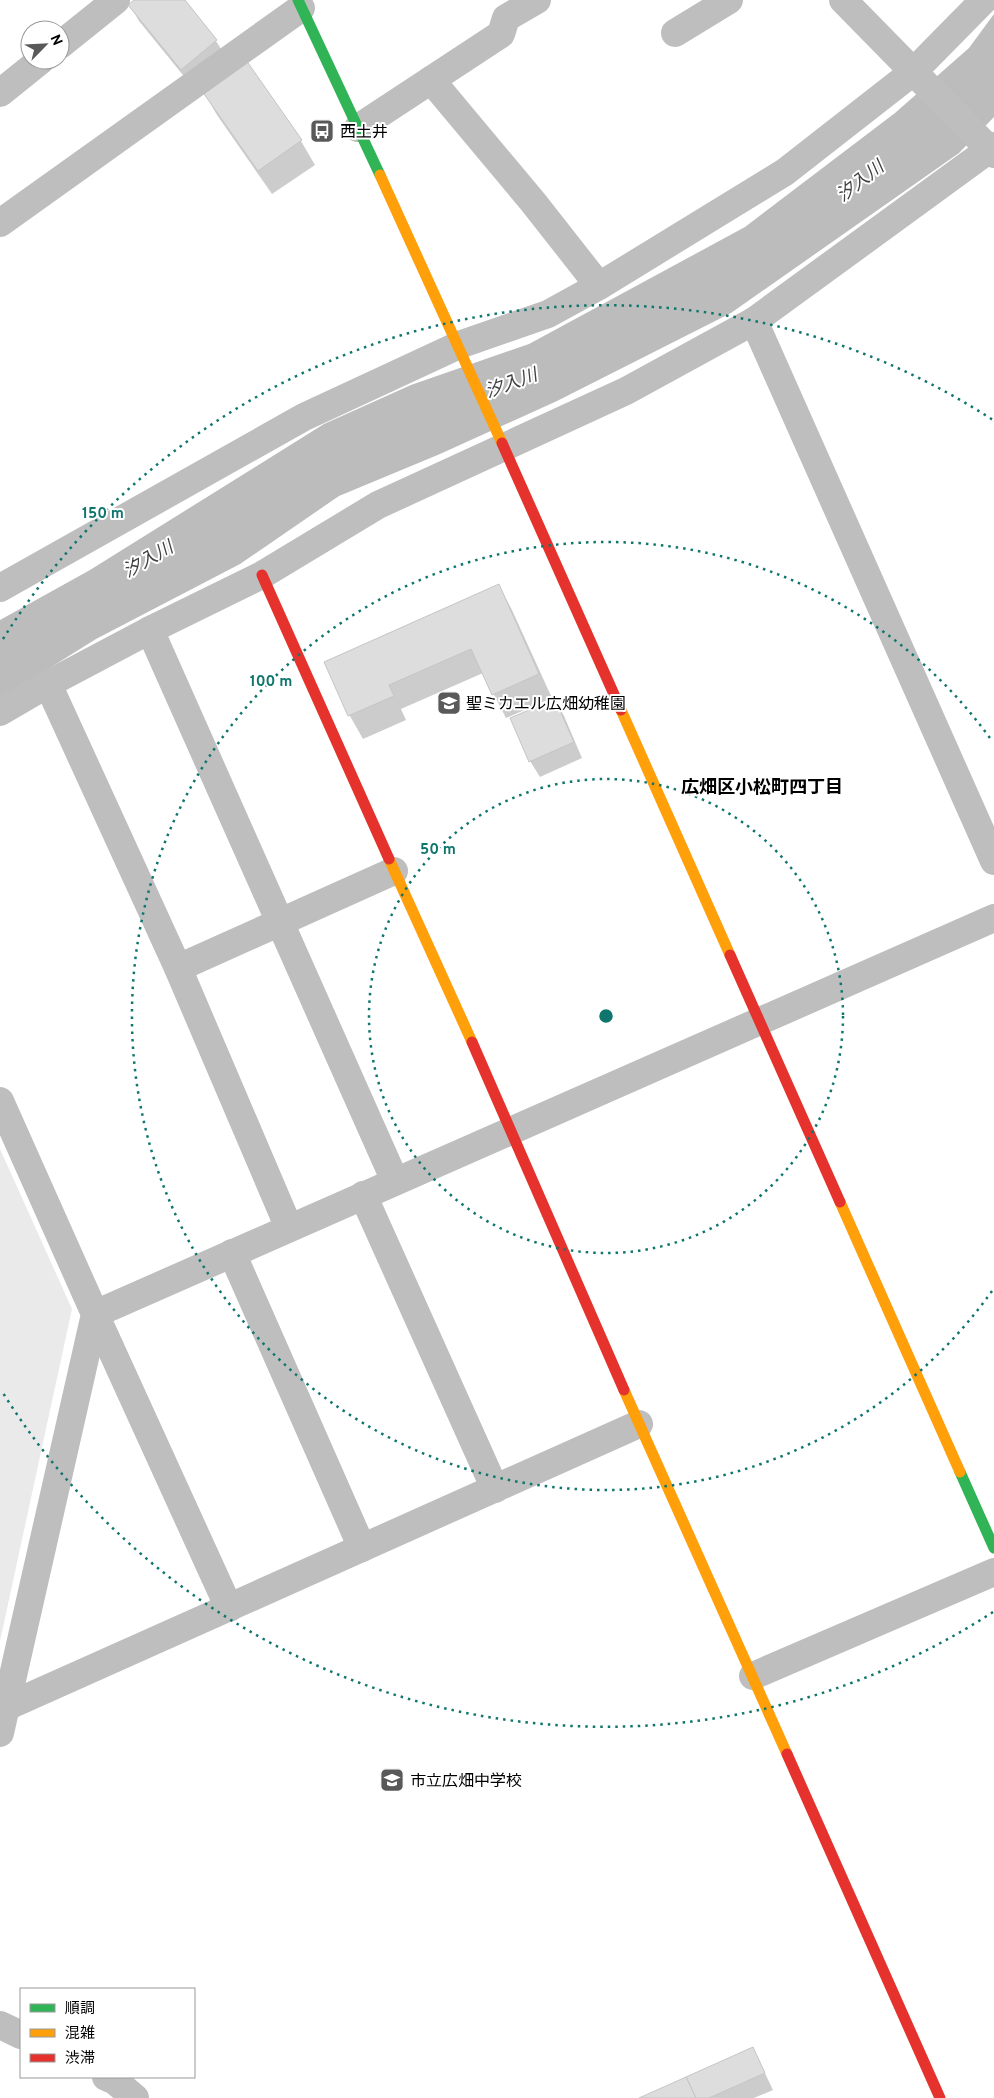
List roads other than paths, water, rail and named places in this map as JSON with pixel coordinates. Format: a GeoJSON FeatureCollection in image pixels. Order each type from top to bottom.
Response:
{"type":"FeatureCollection","features":[{"type":"Feature","properties":{"kind":"street"},"geometry":{"type":"LineString","coordinates":[[70,37],[116,0]]}},
{"type":"Feature","properties":{"kind":"street"},"geometry":{"type":"LineString","coordinates":[[358,128],[500,34],[506,18],[537,0]]}},
{"type":"Feature","properties":{"kind":"street"},"geometry":{"type":"LineString","coordinates":[[675,33],[729,0]]}},
{"type":"Feature","properties":{"kind":"street"},"geometry":{"type":"LineString","coordinates":[[0,712],[48,684],[150,630],[262,575],[378,505],[626,391],[754,321],[993,150],[843,0]]}},
{"type":"Feature","properties":{"kind":"street"},"geometry":{"type":"LineString","coordinates":[[0,588],[304,417],[459,345],[548,314],[599,286],[785,172],[913,72],[984,0]]}},
{"type":"Feature","properties":{"kind":"street"},"geometry":{"type":"LineString","coordinates":[[0,223],[299,4],[459,345],[994,1548]]}},
{"type":"Feature","properties":{"kind":"street"},"geometry":{"type":"LineString","coordinates":[[0,93],[29,70]]}},
{"type":"Feature","properties":{"kind":"street"},"geometry":{"type":"LineString","coordinates":[[431,80],[533,202],[599,286]]}},
{"type":"Feature","properties":{"kind":"street"},"geometry":{"type":"LineString","coordinates":[[754,321],[994,861]]}},
{"type":"Feature","properties":{"kind":"street"},"geometry":{"type":"LineString","coordinates":[[262,575],[511,1130],[639,1424],[940,2098]]}},
{"type":"Feature","properties":{"kind":"street"},"geometry":{"type":"LineString","coordinates":[[150,630],[395,1181]]}},
{"type":"Feature","properties":{"kind":"street"},"geometry":{"type":"LineString","coordinates":[[48,684],[178,968],[289,1228]]}},
{"type":"Feature","properties":{"kind":"street"},"geometry":{"type":"LineString","coordinates":[[178,968],[394,871]]}},
{"type":"Feature","properties":{"kind":"street"},"geometry":{"type":"LineString","coordinates":[[95,1314],[994,918]]}},
{"type":"Feature","properties":{"kind":"street"},"geometry":{"type":"LineString","coordinates":[[0,1100],[229,1608]]}},
{"type":"Feature","properties":{"kind":"street"},"geometry":{"type":"LineString","coordinates":[[363,1196],[495,1488]]}},
{"type":"Feature","properties":{"kind":"street"},"geometry":{"type":"LineString","coordinates":[[232,1253],[362,1548]]}},
{"type":"Feature","properties":{"kind":"street"},"geometry":{"type":"LineString","coordinates":[[0,1733],[95,1314]]}},
{"type":"Feature","properties":{"kind":"street"},"geometry":{"type":"LineString","coordinates":[[6,1706],[639,1424]]}},
{"type":"Feature","properties":{"kind":"street"},"geometry":{"type":"LineString","coordinates":[[753,1676],[994,1572]]}},
{"type":"Feature","properties":{"kind":"street"},"geometry":{"type":"LineString","coordinates":[[0,2025],[20,2035]]}},
{"type":"Feature","properties":{"kind":"street"},"geometry":{"type":"LineString","coordinates":[[108,2078],[115,2081],[135,2098]]}},
{"type":"Feature","properties":{"kind":"water","name":"汐入川"},"geometry":{"type":"Polygon","coordinates":[[[994,14],[994,117],[959,153],[731,313],[557,401],[440,454],[339,496],[240,564],[96,639],[0,699],[0,620],[90,570],[324,424],[411,385],[529,344],[745,227],[895,113],[969,48],[994,14]]]}},
{"type":"Feature","properties":{"kind":"place","name":"西土井"},"geometry":{"type":"Point","coordinates":[322,131]}},
{"type":"Feature","properties":{"kind":"place","name":"聖ミカエル広畑幼稚園"},"geometry":{"type":"Point","coordinates":[449,703]}},
{"type":"Feature","properties":{"kind":"place","name":"市立広畑中学校"},"geometry":{"type":"Point","coordinates":[392,1780]}},
{"type":"Feature","properties":{"kind":"district","name":"広畑区小松町四丁目"},"geometry":{"type":"Point","coordinates":[762,787]}}]}
